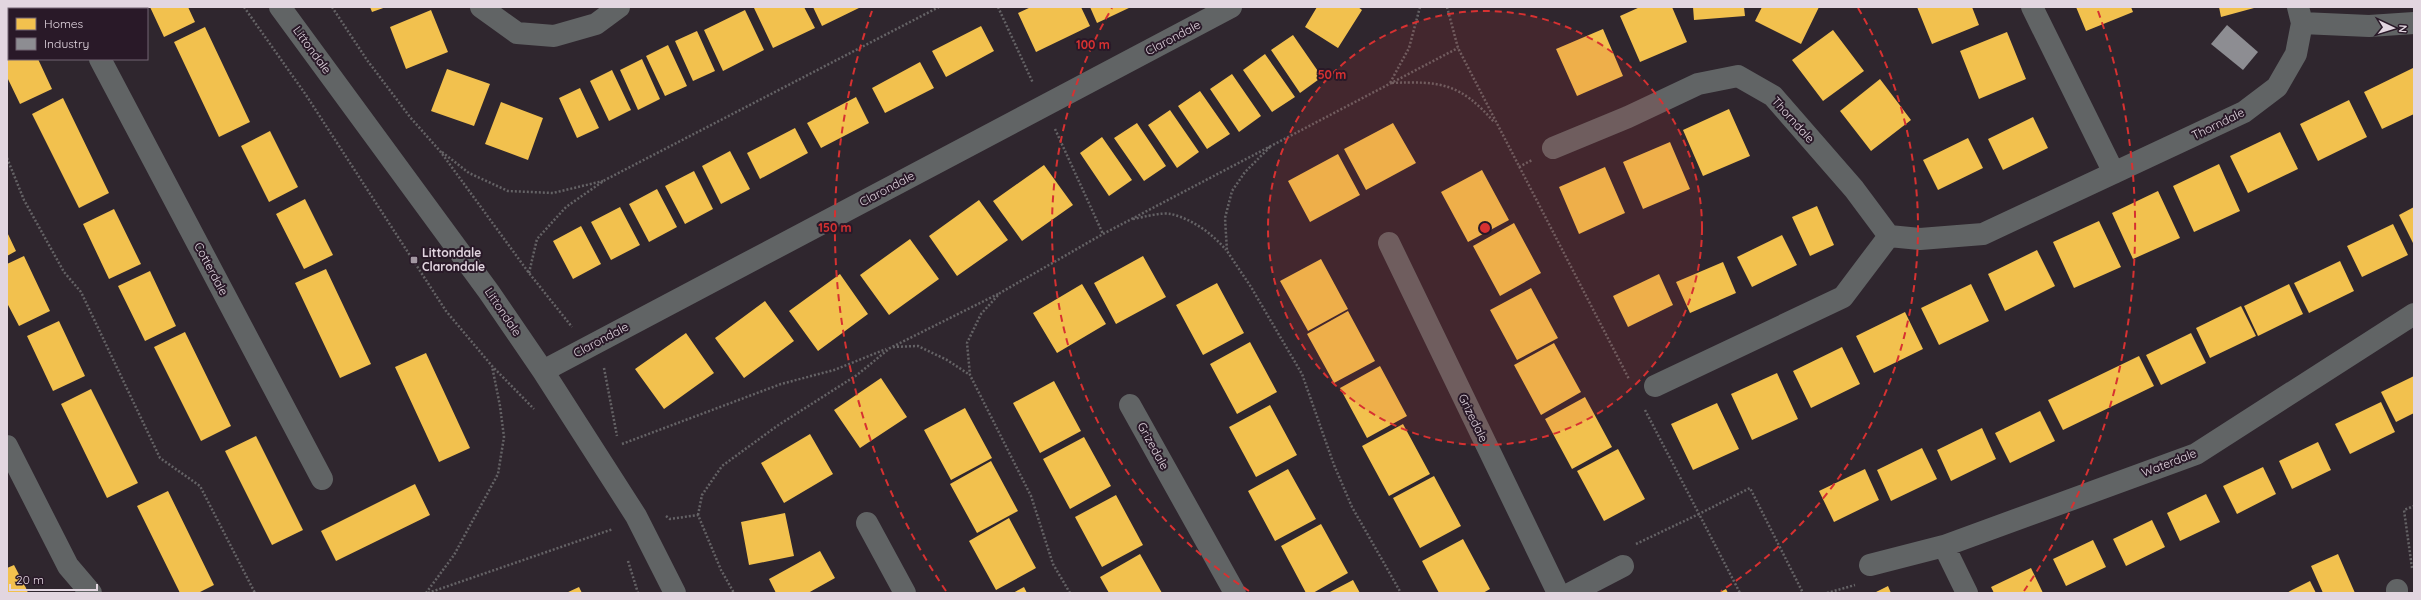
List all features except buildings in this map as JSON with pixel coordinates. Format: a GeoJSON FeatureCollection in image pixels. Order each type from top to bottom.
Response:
{"type":"FeatureCollection","features":[{"type":"Feature","properties":{"kind":"street","name":"Littondale"},"geometry":{"type":"LineString","coordinates":[[280,7],[489,292],[543,371],[636,516],[675,593]]}},
{"type":"Feature","properties":{"kind":"street"},"geometry":{"type":"LineString","coordinates":[[481,7],[517,33],[554,36],[596,24],[619,7]]}},
{"type":"Feature","properties":{"kind":"street","name":"Clarondale"},"geometry":{"type":"LineString","coordinates":[[543,371],[1231,7]]}},
{"type":"Feature","properties":{"kind":"street"},"geometry":{"type":"LineString","coordinates":[[2032,7],[2114,173]]}},
{"type":"Feature","properties":{"kind":"street","name":"Thorndale"},"geometry":{"type":"LineString","coordinates":[[1553,148],[1628,117],[1698,84],[1738,76],[1773,96],[1854,189],[1889,236],[1920,239],[1983,234],[2244,112],[2277,87],[2296,54],[2300,15],[2369,26],[2414,23]]}},
{"type":"Feature","properties":{"kind":"street","name":"Cotterdale"},"geometry":{"type":"LineString","coordinates":[[101,60],[322,479]]}},
{"type":"Feature","properties":{"kind":"street"},"geometry":{"type":"LineString","coordinates":[[1655,386],[1843,297],[1889,236]]}},
{"type":"Feature","properties":{"kind":"street","name":"Grizedale"},"geometry":{"type":"LineString","coordinates":[[1389,243],[1558,593]]}},
{"type":"Feature","properties":{"kind":"street","name":"Waterdale"},"geometry":{"type":"LineString","coordinates":[[1870,565],[1944,546],[2196,454],[2414,314]]}},
{"type":"Feature","properties":{"kind":"street","name":"Grizedale"},"geometry":{"type":"LineString","coordinates":[[1130,405],[1234,593]]}},
{"type":"Feature","properties":{"kind":"street"},"geometry":{"type":"LineString","coordinates":[[7,446],[68,566],[91,593]]}},
{"type":"Feature","properties":{"kind":"street"},"geometry":{"type":"LineString","coordinates":[[867,523],[906,593]]}},
{"type":"Feature","properties":{"kind":"street"},"geometry":{"type":"LineString","coordinates":[[1944,546],[1967,593]]}},
{"type":"Feature","properties":{"kind":"street"},"geometry":{"type":"LineString","coordinates":[[1571,593],[1623,566]]}},
{"type":"Feature","properties":{"kind":"path"},"geometry":{"type":"LineString","coordinates":[[244,7],[306,96],[446,311],[492,366],[537,413]]}},
{"type":"Feature","properties":{"kind":"path"},"geometry":{"type":"LineString","coordinates":[[332,7],[366,60],[410,117],[440,151],[528,273],[573,328],[593,345],[605,371],[617,425],[617,439]]}},
{"type":"Feature","properties":{"kind":"path"},"geometry":{"type":"LineString","coordinates":[[528,273],[537,239],[566,207],[605,180],[940,7]]}},
{"type":"Feature","properties":{"kind":"path"},"geometry":{"type":"LineString","coordinates":[[1390,83],[1409,48],[1420,7]]}},
{"type":"Feature","properties":{"kind":"path"},"geometry":{"type":"LineString","coordinates":[[1447,7],[1458,48],[1631,382]]}},
{"type":"Feature","properties":{"kind":"path"},"geometry":{"type":"LineString","coordinates":[[618,446],[781,384],[834,370],[890,348],[1000,293],[1131,219],[1458,48]]}},
{"type":"Feature","properties":{"kind":"path"},"geometry":{"type":"LineString","coordinates":[[1390,83],[1420,82],[1457,89],[1476,102],[1498,126]]}},
{"type":"Feature","properties":{"kind":"path"},"geometry":{"type":"LineString","coordinates":[[1227,251],[1225,218],[1232,191],[1245,172],[1271,146]]}},
{"type":"Feature","properties":{"kind":"path"},"geometry":{"type":"LineString","coordinates":[[440,151],[469,173],[508,191],[553,193],[605,180]]}},
{"type":"Feature","properties":{"kind":"path"},"geometry":{"type":"LineString","coordinates":[[7,158],[31,213],[64,272],[81,292],[160,458],[200,486],[255,593]]}},
{"type":"Feature","properties":{"kind":"path"},"geometry":{"type":"LineString","coordinates":[[1131,219],[1170,214],[1194,224],[1217,239],[1227,251],[1251,287],[1302,374],[1334,465],[1352,507],[1401,593]]}},
{"type":"Feature","properties":{"kind":"path"},"geometry":{"type":"LineString","coordinates":[[1000,293],[981,314],[968,343],[970,375],[1031,496],[1053,564],[1070,593]]}},
{"type":"Feature","properties":{"kind":"path"},"geometry":{"type":"LineString","coordinates":[[734,593],[720,570],[698,515],[702,495],[722,466],[777,426],[857,375],[890,348],[918,346],[946,360],[970,375]]}},
{"type":"Feature","properties":{"kind":"path"},"geometry":{"type":"LineString","coordinates":[[427,593],[454,555],[498,474],[504,437],[500,406],[492,366]]}},
{"type":"Feature","properties":{"kind":"path"},"geometry":{"type":"LineString","coordinates":[[1641,402],[1740,593]]}},
{"type":"Feature","properties":{"kind":"path"},"geometry":{"type":"LineString","coordinates":[[1623,566],[1630,547],[1750,488],[1803,593]]}},
{"type":"Feature","properties":{"kind":"path"},"geometry":{"type":"LineString","coordinates":[[2413,573],[2404,510],[2414,506]]}},
{"type":"Feature","properties":{"kind":"path"},"geometry":{"type":"LineString","coordinates":[[664,515],[670,519],[698,515]]}},
{"type":"Feature","properties":{"kind":"path"},"geometry":{"type":"LineString","coordinates":[[427,593],[616,527]]}},
{"type":"Feature","properties":{"kind":"path"},"geometry":{"type":"LineString","coordinates":[[626,557],[638,593]]}},
{"type":"Feature","properties":{"kind":"place","name":"Littondale Clarondale"},"geometry":{"type":"Point","coordinates":[414,260]}}]}
